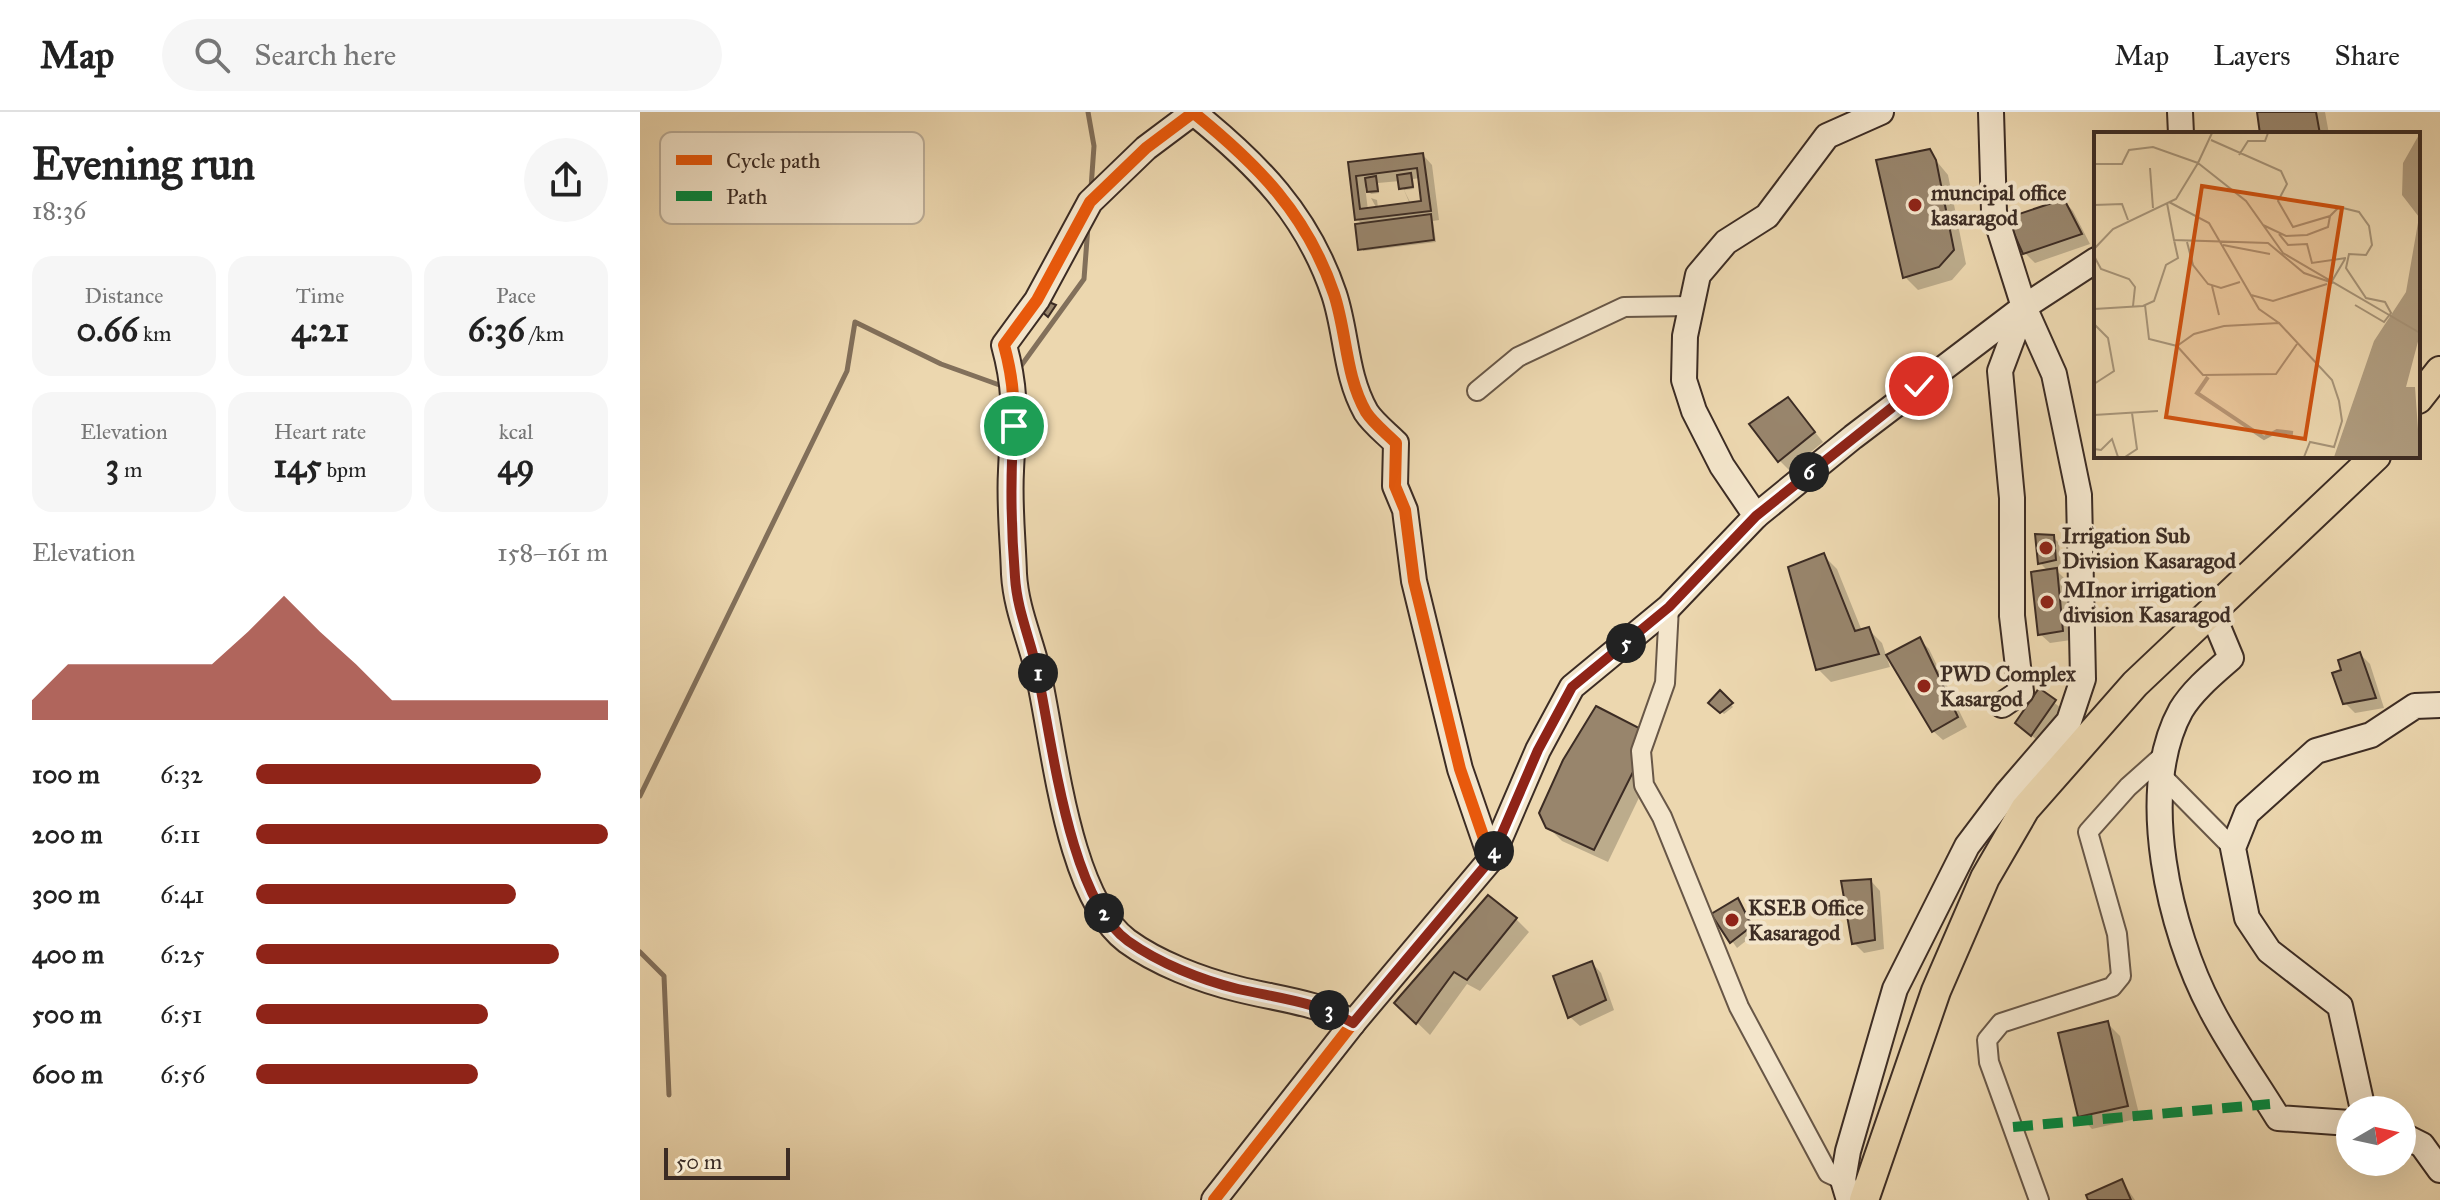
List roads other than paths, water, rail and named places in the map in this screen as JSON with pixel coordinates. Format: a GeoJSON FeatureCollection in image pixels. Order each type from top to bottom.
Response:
{"type":"FeatureCollection","features":[{"type":"Feature","properties":{"kind":"main road"},"geometry":{"type":"LineString","coordinates":[[2420,396],[2440,371]]}},
{"type":"Feature","properties":{"kind":"main road"},"geometry":{"type":"LineString","coordinates":[[1864,1200],[1936,991],[1985,878],[2025,809],[2135,684],[2374,458]]}},
{"type":"Feature","properties":{"kind":"street"},"geometry":{"type":"LineString","coordinates":[[1353,1023],[1336,1012],[1235,988],[1169,965],[1125,940],[1095,902],[1074,843],[1037,667],[1019,614],[1011,486],[1015,385],[1004,345],[1037,300],[1090,202],[1146,148],[1194,112],[1247,155],[1304,226],[1334,295],[1350,372],[1367,414],[1396,443],[1395,486],[1405,510],[1414,581],[1460,769],[1491,859]]}},
{"type":"Feature","properties":{"kind":"street"},"geometry":{"type":"LineString","coordinates":[[1756,516],[1722,466],[1694,411],[1684,380],[1685,336],[1698,275],[1726,242],[1767,216],[1827,136],[1881,112]]}},
{"type":"Feature","properties":{"kind":"street"},"geometry":{"type":"LineString","coordinates":[[1669,607],[1665,683],[1641,751],[1644,785],[1662,817],[1739,1007],[1828,1173],[1846,1190],[1895,989],[1967,846],[2007,793],[2069,721],[2083,679],[2079,495],[2054,374],[2024,307],[1994,212],[1991,112]]}},
{"type":"Feature","properties":{"kind":"street"},"geometry":{"type":"LineString","coordinates":[[2180,112],[2181,132]]}},
{"type":"Feature","properties":{"kind":"street"},"geometry":{"type":"LineString","coordinates":[[1214,1200],[1353,1023],[1491,859],[1538,750],[1571,689],[1669,607],[1756,516],[1853,437],[2024,307],[2094,261]]}},
{"type":"Feature","properties":{"kind":"street"},"geometry":{"type":"LineString","coordinates":[[1477,391],[1518,357],[1624,307],[1690,306]]}},
{"type":"Feature","properties":{"kind":"street"},"geometry":{"type":"LineString","coordinates":[[2002,705],[2021,692],[2012,616],[2012,498],[2000,371],[2024,307]]}},
{"type":"Feature","properties":{"kind":"street"},"geometry":{"type":"LineString","coordinates":[[2211,610],[2231,658],[2181,710],[2165,765],[2159,811],[2165,868],[2192,968],[2212,1011],[2278,1118],[2336,1122]]}},
{"type":"Feature","properties":{"kind":"street"},"geometry":{"type":"LineString","coordinates":[[2233,848],[2247,813],[2316,751],[2371,735],[2415,706],[2440,705]]}},
{"type":"Feature","properties":{"kind":"street"},"geometry":{"type":"LineString","coordinates":[[2165,765],[2233,848],[2247,918],[2269,951],[2340,1006],[2360,1096]]}},
{"type":"Feature","properties":{"kind":"street"},"geometry":{"type":"LineString","coordinates":[[2039,1200],[1989,1062],[1987,1040],[2001,1023],[2112,987],[2121,976],[2117,934],[2088,832],[2128,787],[2165,765]]}},
{"type":"Feature","properties":{"kind":"street"},"geometry":{"type":"LineString","coordinates":[[2416,1142],[2422,1145],[2440,1170]]}},
{"type":"Feature","properties":{"kind":"waterway"},"geometry":{"type":"LineString","coordinates":[[1088,112],[1094,146],[1091,188]]}},
{"type":"Feature","properties":{"kind":"waterway"},"geometry":{"type":"LineString","coordinates":[[1018,370],[1084,279],[1088,226]]}},
{"type":"Feature","properties":{"kind":"waterway"},"geometry":{"type":"LineString","coordinates":[[640,796],[847,371],[855,322],[941,364],[1005,387]]}},
{"type":"Feature","properties":{"kind":"waterway"},"geometry":{"type":"LineString","coordinates":[[640,952],[664,976],[669,1095]]}},
{"type":"Feature","properties":{"kind":"place","name":"muncipal office kasaragod"},"geometry":{"type":"Point","coordinates":[1915,205]}},
{"type":"Feature","properties":{"kind":"place","name":"Irrigation Sub Division Kasaragod"},"geometry":{"type":"Point","coordinates":[2046,548]}},
{"type":"Feature","properties":{"kind":"place","name":"MInor irrigation division Kasaragod"},"geometry":{"type":"Point","coordinates":[2047,602]}},
{"type":"Feature","properties":{"kind":"place","name":"PWD Complex Kasargod"},"geometry":{"type":"Point","coordinates":[1924,686]}},
{"type":"Feature","properties":{"kind":"place","name":"KSEB Office Kasaragod"},"geometry":{"type":"Point","coordinates":[1732,920]}}]}
